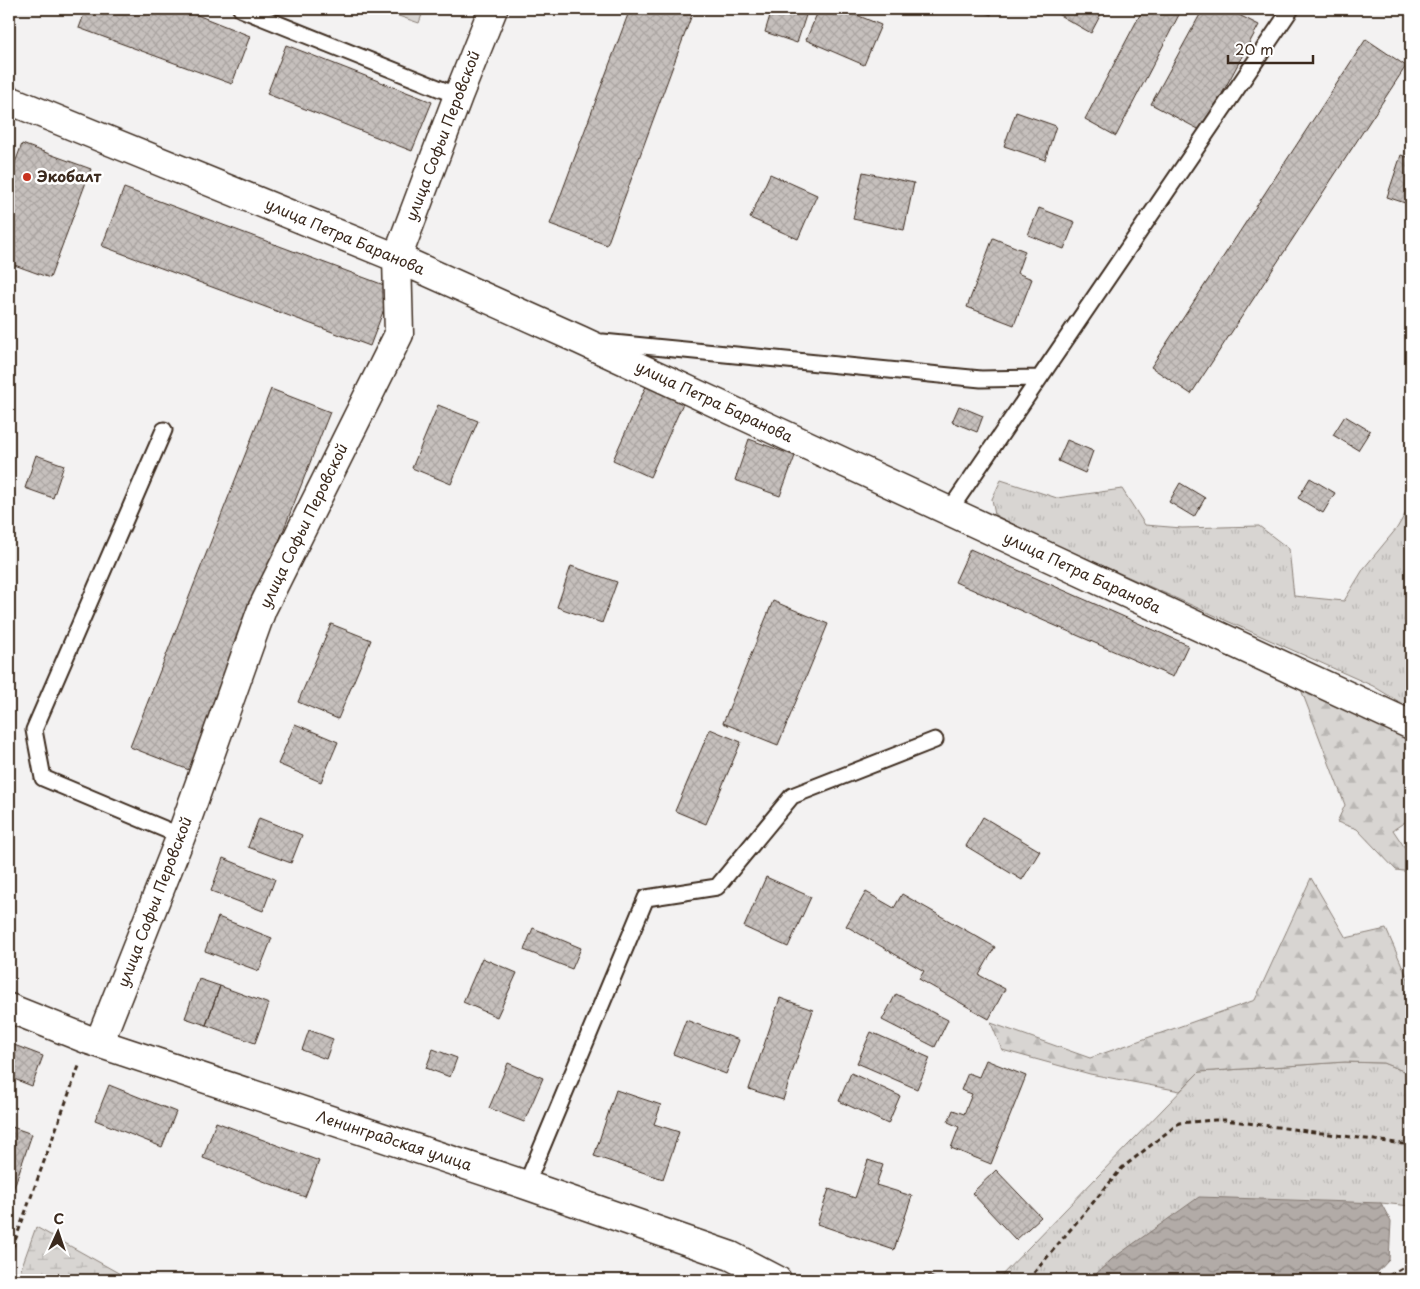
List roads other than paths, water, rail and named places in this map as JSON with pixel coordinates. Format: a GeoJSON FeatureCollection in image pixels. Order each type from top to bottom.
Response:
{"type":"FeatureCollection","features":[{"type":"Feature","properties":{"kind":"street","name":"улица Софьи Перовской"},"geometry":{"type":"LineString","coordinates":[[94,1042],[181,836],[262,610],[399,334],[397,258],[493,9]]}},
{"type":"Feature","properties":{"kind":"street","name":"улица Петра Баранова"},"geometry":{"type":"LineString","coordinates":[[9,100],[397,258],[580,340],[1411,725]]}},
{"type":"Feature","properties":{"kind":"street","name":"Ленинградская улица"},"geometry":{"type":"LineString","coordinates":[[9,1008],[94,1042],[526,1185],[731,1256],[776,1280]]}},
{"type":"Feature","properties":{"kind":"lane"},"geometry":{"type":"LineString","coordinates":[[241,9],[458,96]]}},
{"type":"Feature","properties":{"kind":"lane"},"geometry":{"type":"LineString","coordinates":[[949,511],[1291,9]]}},
{"type":"Feature","properties":{"kind":"lane"},"geometry":{"type":"LineString","coordinates":[[580,340],[981,379],[1039,378]]}},
{"type":"Feature","properties":{"kind":"lane"},"geometry":{"type":"LineString","coordinates":[[164,430],[34,730],[43,778],[181,836]]}},
{"type":"Feature","properties":{"kind":"lane"},"geometry":{"type":"LineString","coordinates":[[526,1185],[646,898],[717,887],[792,796],[935,740]]}},
{"type":"Feature","properties":{"kind":"water"},"geometry":{"type":"Polygon","coordinates":[[[1199,1197],[1381,1203],[1391,1222],[1389,1260],[1374,1276],[1373,1280],[1090,1280],[1112,1259],[1199,1197]]]}},
{"type":"Feature","properties":{"kind":"place","name":"Экобалт"},"geometry":{"type":"Point","coordinates":[27,177]}}]}
